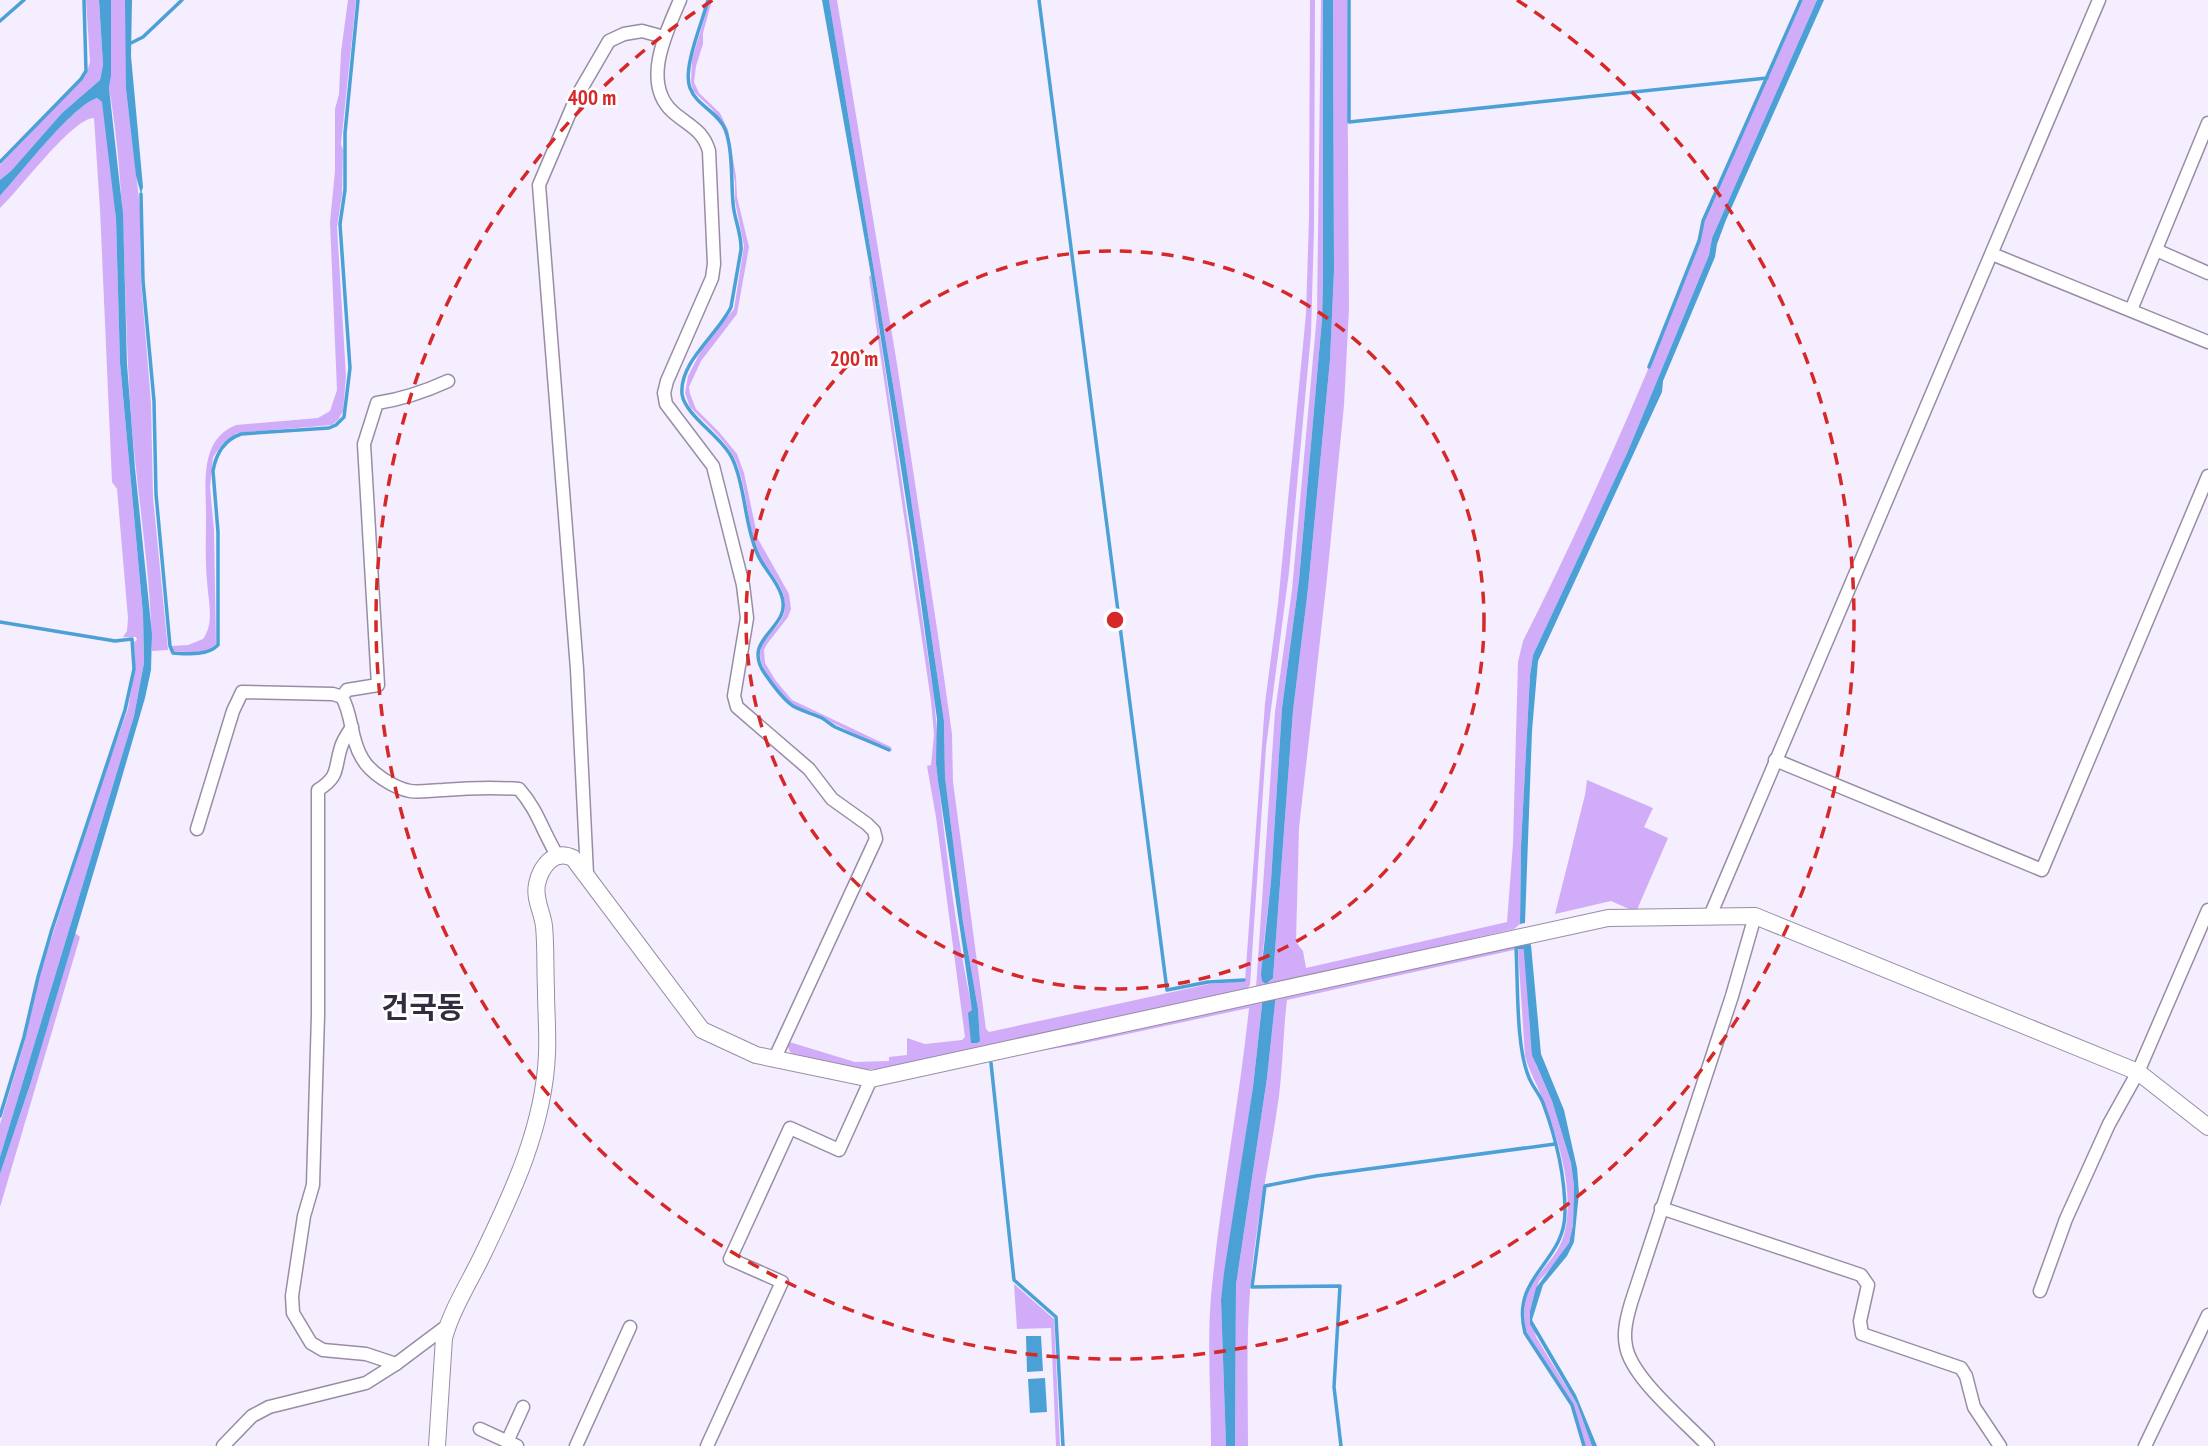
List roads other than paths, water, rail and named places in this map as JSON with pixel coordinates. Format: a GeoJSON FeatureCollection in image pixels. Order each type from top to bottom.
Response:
{"type":"FeatureCollection","features":[{"type":"Feature","properties":{"kind":"street"},"geometry":{"type":"LineString","coordinates":[[680,0],[664,37],[657,74],[660,93],[673,112],[695,127],[705,139],[709,151],[714,264],[706,294],[664,393],[666,404],[713,466],[743,585],[747,618],[734,696],[737,707],[809,769],[831,799],[867,824],[874,831],[876,839],[775,1060]]}},
{"type":"Feature","properties":{"kind":"street"},"geometry":{"type":"LineString","coordinates":[[1710,916],[2099,0]]}},
{"type":"Feature","properties":{"kind":"street"},"geometry":{"type":"LineString","coordinates":[[587,874],[577,669],[539,185],[577,96],[609,41],[624,34],[642,31],[664,37]]}},
{"type":"Feature","properties":{"kind":"street"},"geometry":{"type":"LineString","coordinates":[[2131,310],[2208,123]]}},
{"type":"Feature","properties":{"kind":"street"},"geometry":{"type":"LineString","coordinates":[[2155,250],[2208,272]]}},
{"type":"Feature","properties":{"kind":"street"},"geometry":{"type":"LineString","coordinates":[[1992,254],[2208,341]]}},
{"type":"Feature","properties":{"kind":"street"},"geometry":{"type":"LineString","coordinates":[[342,697],[347,691],[378,685],[365,444],[376,403],[400,400],[448,381]]}},
{"type":"Feature","properties":{"kind":"street"},"geometry":{"type":"LineString","coordinates":[[1775,760],[2042,870],[2208,476]]}},
{"type":"Feature","properties":{"kind":"street"},"geometry":{"type":"LineString","coordinates":[[197,829],[233,711],[242,692],[334,694],[342,697],[349,709],[362,760],[391,783],[410,791],[494,787],[519,789],[533,806],[557,855]]}},
{"type":"Feature","properties":{"kind":"street"},"geometry":{"type":"LineString","coordinates":[[352,727],[341,745],[336,773],[330,783],[318,790],[318,1015],[313,1185],[304,1216],[292,1296],[293,1313],[312,1343],[323,1350],[366,1354],[396,1364]]}},
{"type":"Feature","properties":{"kind":"street"},"geometry":{"type":"LineString","coordinates":[[437,1446],[443,1351],[448,1325],[483,1254],[531,1143],[539,1115],[547,1054],[544,925],[536,895],[543,868],[557,855],[573,858],[587,874],[702,1030],[756,1055],[871,1079],[1608,918],[1755,916],[2138,1072],[2208,1128]]}},
{"type":"Feature","properties":{"kind":"street"},"geometry":{"type":"LineString","coordinates":[[2040,1291],[2066,1219],[2109,1124],[2138,1072],[2208,910]]}},
{"type":"Feature","properties":{"kind":"street"},"geometry":{"type":"LineString","coordinates":[[1708,1446],[1632,1365],[1626,1347],[1627,1318],[1732,996],[1755,916]]}},
{"type":"Feature","properties":{"kind":"street"},"geometry":{"type":"LineString","coordinates":[[707,1446],[782,1282],[730,1259],[790,1128],[839,1150],[871,1079]]}},
{"type":"Feature","properties":{"kind":"street"},"geometry":{"type":"LineString","coordinates":[[1661,1208],[1861,1275],[1868,1285],[1860,1321],[1862,1334],[1961,1368],[1974,1407],[2000,1446]]}},
{"type":"Feature","properties":{"kind":"street"},"geometry":{"type":"LineString","coordinates":[[2145,1446],[2208,1315]]}},
{"type":"Feature","properties":{"kind":"street"},"geometry":{"type":"LineString","coordinates":[[223,1446],[252,1416],[269,1407],[366,1383],[448,1325]]}},
{"type":"Feature","properties":{"kind":"street"},"geometry":{"type":"LineString","coordinates":[[576,1446],[630,1328]]}},
{"type":"Feature","properties":{"kind":"street"},"geometry":{"type":"LineString","coordinates":[[480,1429],[512,1444],[523,1407]]}},
{"type":"Feature","properties":{"kind":"water"},"geometry":{"type":"Polygon","coordinates":[[[99,0],[111,0],[109,88],[123,214],[127,364],[152,634],[151,670],[31,1082],[0,1174],[0,1157],[134,716],[144,663],[143,614],[120,363],[116,219],[102,102],[97,98],[74,114],[0,196],[0,180],[62,113],[100,80],[103,65],[99,0]]]}},
{"type":"Feature","properties":{"kind":"water"},"geometry":{"type":"Polygon","coordinates":[[[125,0],[132,0],[131,56],[143,187],[141,194],[136,176],[126,89],[125,0]]]}},
{"type":"Feature","properties":{"kind":"water"},"geometry":{"type":"Polygon","coordinates":[[[822,0],[829,0],[903,445],[944,721],[945,777],[963,922],[978,1009],[980,1041],[977,1043],[971,1043],[968,1013],[972,1010],[938,781],[937,719],[913,545],[871,275],[822,0]]]}},
{"type":"Feature","properties":{"kind":"water"},"geometry":{"type":"Polygon","coordinates":[[[1323,0],[1333,0],[1334,271],[1330,360],[1308,589],[1293,711],[1273,978],[1266,984],[1262,981],[1261,974],[1271,881],[1282,708],[1299,580],[1322,319],[1323,0]]]}},
{"type":"Feature","properties":{"kind":"water"},"geometry":{"type":"Polygon","coordinates":[[[1817,0],[1824,0],[1726,220],[1715,257],[1663,381],[1662,392],[1538,661],[1532,731],[1525,923],[1520,924],[1521,846],[1533,655],[1628,451],[1709,255],[1712,238],[1817,0]]]}},
{"type":"Feature","properties":{"kind":"water"},"geometry":{"type":"Polygon","coordinates":[[[1527,939],[1531,945],[1541,1054],[1564,1110],[1577,1168],[1579,1193],[1574,1242],[1567,1256],[1543,1285],[1532,1320],[1576,1395],[1597,1446],[1592,1446],[1577,1404],[1530,1324],[1530,1311],[1536,1288],[1569,1243],[1573,1225],[1574,1186],[1571,1163],[1552,1101],[1532,1055],[1523,940],[1527,939]]]}},
{"type":"Feature","properties":{"kind":"water"},"geometry":{"type":"Polygon","coordinates":[[[1276,994],[1267,1078],[1236,1285],[1235,1446],[1226,1446],[1221,1300],[1253,1087],[1263,996],[1276,994]]]}},
{"type":"Feature","properties":{"kind":"water"},"geometry":{"type":"Polygon","coordinates":[[[1026,1336],[1041,1336],[1043,1371],[1027,1372],[1026,1336]]]}},
{"type":"Feature","properties":{"kind":"water"},"geometry":{"type":"Polygon","coordinates":[[[1045,1378],[1047,1412],[1030,1413],[1028,1379],[1045,1378]]]}},
{"type":"Feature","properties":{"kind":"waterway"},"geometry":{"type":"LineString","coordinates":[[0,21],[24,0]]}},
{"type":"Feature","properties":{"kind":"waterway"},"geometry":{"type":"LineString","coordinates":[[0,162],[86,71],[84,0]]}},
{"type":"Feature","properties":{"kind":"waterway"},"geometry":{"type":"LineString","coordinates":[[131,43],[143,37],[182,0]]}},
{"type":"Feature","properties":{"kind":"waterway"},"geometry":{"type":"LineString","coordinates":[[141,194],[143,281],[154,401],[156,494],[170,646],[173,653],[197,653],[214,649],[218,645],[218,532],[213,471],[222,448],[241,434],[329,428],[344,417],[350,368],[340,224],[345,190],[345,133],[358,0]]}},
{"type":"Feature","properties":{"kind":"waterway"},"geometry":{"type":"LineString","coordinates":[[708,0],[691,57],[688,79],[693,94],[722,123],[728,137],[734,209],[741,250],[731,307],[693,359],[683,382],[682,394],[690,410],[733,460],[753,542],[781,594],[781,616],[758,650],[759,661],[765,674],[793,706],[889,750]]}},
{"type":"Feature","properties":{"kind":"waterway"},"geometry":{"type":"LineString","coordinates":[[1039,0],[1167,990],[1208,982],[1244,980]]}},
{"type":"Feature","properties":{"kind":"waterway"},"geometry":{"type":"LineString","coordinates":[[1349,0],[1349,122],[1767,78]]}},
{"type":"Feature","properties":{"kind":"waterway"},"geometry":{"type":"LineString","coordinates":[[1649,367],[1699,241],[1703,221],[1801,0]]}},
{"type":"Feature","properties":{"kind":"waterway"},"geometry":{"type":"LineString","coordinates":[[0,622],[115,641],[132,639],[134,669],[125,710],[52,929],[0,1116]]}},
{"type":"Feature","properties":{"kind":"waterway"},"geometry":{"type":"LineString","coordinates":[[1524,947],[1516,948],[1521,1047],[1528,1075],[1543,1103],[1556,1143],[1565,1212],[1563,1230],[1557,1245],[1531,1283],[1522,1313],[1525,1333],[1572,1405],[1584,1446]]}},
{"type":"Feature","properties":{"kind":"waterway"},"geometry":{"type":"LineString","coordinates":[[991,1063],[1014,1280],[1056,1317],[1063,1446]]}},
{"type":"Feature","properties":{"kind":"waterway"},"geometry":{"type":"LineString","coordinates":[[1341,1446],[1334,1387],[1340,1286],[1252,1287],[1265,1186],[1316,1176],[1555,1144]]}},
{"type":"Feature","properties":{"kind":"district","name":"건국동"},"geometry":{"type":"Point","coordinates":[423,1008]}}]}
